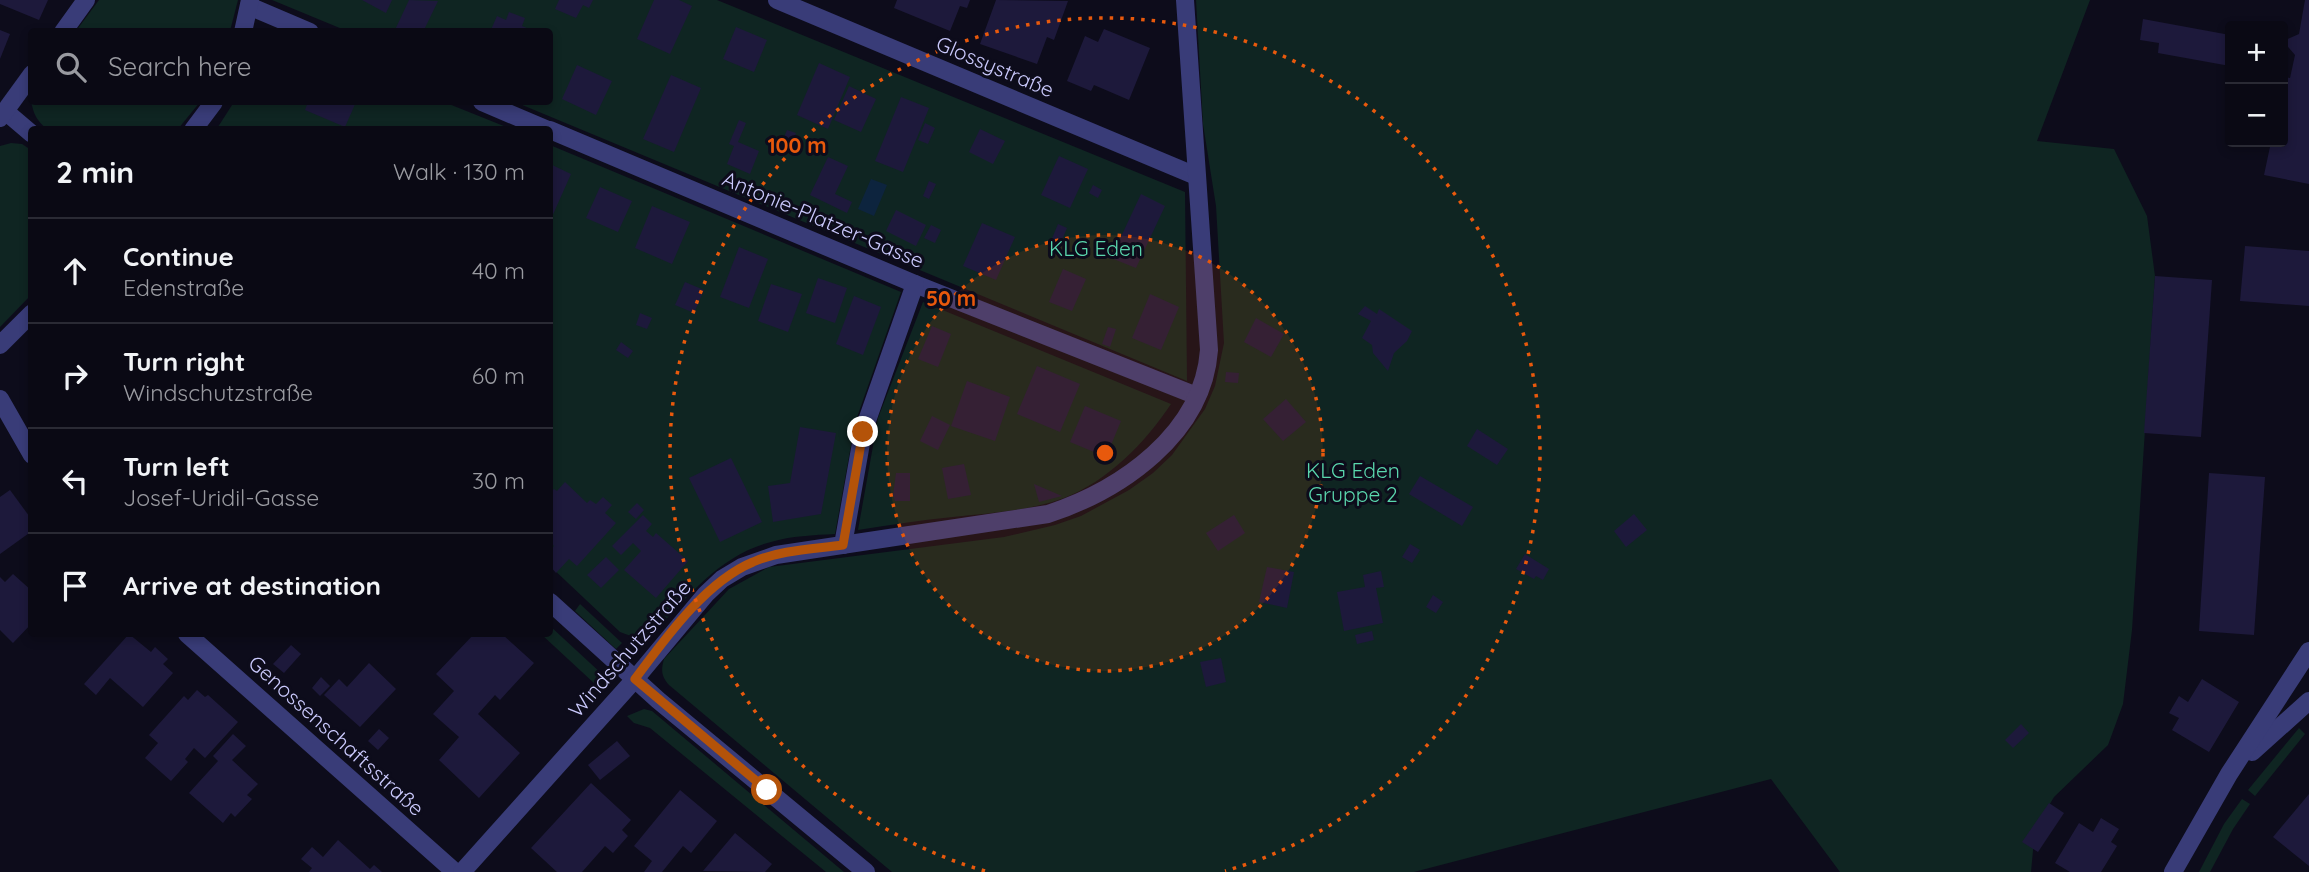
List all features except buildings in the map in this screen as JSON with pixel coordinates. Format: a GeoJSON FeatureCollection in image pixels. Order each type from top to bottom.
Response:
{"type":"FeatureCollection","features":[{"type":"Feature","properties":{"kind":"street"},"geometry":{"type":"LineString","coordinates":[[66,28],[86,0]]}},
{"type":"Feature","properties":{"kind":"street","name":"Glossystraße"},"geometry":{"type":"LineString","coordinates":[[777,0],[1196,176]]}},
{"type":"Feature","properties":{"kind":"street","name":"Windschutzstraße"},"geometry":{"type":"LineString","coordinates":[[462,872],[635,679],[706,594],[732,573],[765,557],[1025,520],[1071,507],[1112,486],[1151,456],[1180,425],[1197,396],[1208,367],[1209,334],[1185,0]]}},
{"type":"Feature","properties":{"kind":"street"},"geometry":{"type":"LineString","coordinates":[[244,28],[249,3],[302,28]]}},
{"type":"Feature","properties":{"kind":"street"},"geometry":{"type":"LineString","coordinates":[[28,80],[3,114],[28,131]]}},
{"type":"Feature","properties":{"kind":"street"},"geometry":{"type":"LineString","coordinates":[[196,126],[212,105]]}},
{"type":"Feature","properties":{"kind":"street","name":"Antonie-Platzer-Gasse"},"geometry":{"type":"LineString","coordinates":[[489,105],[539,126]]}},
{"type":"Feature","properties":{"kind":"street","name":"Antonie-Platzer-Gasse"},"geometry":{"type":"LineString","coordinates":[[553,132],[915,284],[1197,396]]}},
{"type":"Feature","properties":{"kind":"street"},"geometry":{"type":"LineString","coordinates":[[843,545],[863,432],[915,284]]}},
{"type":"Feature","properties":{"kind":"street"},"geometry":{"type":"LineString","coordinates":[[0,345],[28,317]]}},
{"type":"Feature","properties":{"kind":"street"},"geometry":{"type":"LineString","coordinates":[[0,399],[28,448]]}},
{"type":"Feature","properties":{"kind":"street"},"geometry":{"type":"LineString","coordinates":[[553,605],[635,679],[866,872]]}},
{"type":"Feature","properties":{"kind":"street","name":"Genossenschaftsstraße"},"geometry":{"type":"LineString","coordinates":[[190,637],[455,872]]}},
{"type":"Feature","properties":{"kind":"street"},"geometry":{"type":"LineString","coordinates":[[2173,872],[2229,774],[2309,651]]}},
{"type":"Feature","properties":{"kind":"street"},"geometry":{"type":"LineString","coordinates":[[2229,774],[2309,701]]}},
{"type":"Feature","properties":{"kind":"green space"},"geometry":{"type":"Polygon","coordinates":[[[99,0],[238,0],[231,28],[78,28],[99,0]]]}},
{"type":"Feature","properties":{"kind":"green space","name":"KLG Eden"},"geometry":{"type":"Polygon","coordinates":[[[272,0],[717,0],[1185,192],[1187,381],[522,105],[553,105],[553,28],[340,28],[272,0]]]}},
{"type":"Feature","properties":{"kind":"green space","name":"KLG Eden Gruppe 2"},"geometry":{"type":"Polygon","coordinates":[[[1196,0],[2090,0],[2037,141],[2114,149],[2147,216],[2155,276],[2132,630],[2123,704],[2108,745],[2054,797],[2035,829],[2031,872],[1840,872],[1771,779],[1414,872],[892,872],[669,685],[662,673],[664,659],[729,589],[769,567],[1004,537],[1055,525],[1081,516],[1129,490],[1172,455],[1205,409],[1215,386],[1224,343],[1216,206],[1203,124],[1196,0]]]}},
{"type":"Feature","properties":{"kind":"green space"},"geometry":{"type":"Polygon","coordinates":[[[32,105],[198,105],[180,126],[44,126],[32,105]]]}},
{"type":"Feature","properties":{"kind":"green space"},"geometry":{"type":"Polygon","coordinates":[[[232,105],[451,105],[504,126],[219,126],[232,105]]]}},
{"type":"Feature","properties":{"kind":"green space"},"geometry":{"type":"Polygon","coordinates":[[[11,143],[22,144],[28,148],[28,298],[0,327],[0,146],[11,143]]]}},
{"type":"Feature","properties":{"kind":"green space"},"geometry":{"type":"Polygon","coordinates":[[[553,146],[901,292],[855,423],[835,534],[779,540],[753,548],[708,577],[656,630],[643,636],[620,632],[553,569],[553,146]]]}},
{"type":"Feature","properties":{"kind":"green space"},"geometry":{"type":"Polygon","coordinates":[[[923,302],[1171,404],[1150,433],[1124,459],[1096,482],[1064,498],[1009,511],[858,530],[878,418],[923,302]]]}},
{"type":"Feature","properties":{"kind":"green space"},"geometry":{"type":"Polygon","coordinates":[[[580,604],[622,643],[616,649],[575,611],[580,604]]]}},
{"type":"Feature","properties":{"kind":"green space"},"geometry":{"type":"Polygon","coordinates":[[[553,629],[603,675],[595,684],[544,637],[553,637],[553,629]]]}},
{"type":"Feature","properties":{"kind":"green space"},"geometry":{"type":"Polygon","coordinates":[[[644,709],[652,711],[844,872],[826,872],[650,728],[634,723],[627,716],[644,709]]]}},
{"type":"Feature","properties":{"kind":"green space"},"geometry":{"type":"Polygon","coordinates":[[[2299,728],[2305,734],[2255,796],[2248,790],[2299,728]]]}},
{"type":"Feature","properties":{"kind":"green space"},"geometry":{"type":"Polygon","coordinates":[[[2242,799],[2250,804],[2210,872],[2199,872],[2224,824],[2242,799]]]}},
{"type":"Feature","properties":{"kind":"water"},"geometry":{"type":"Polygon","coordinates":[[[871,179],[887,185],[874,216],[858,209],[871,179]]]}},
{"type":"Feature","properties":{"kind":"route"},"geometry":{"type":"LineString","coordinates":[[767,790],[635,679],[659,648],[722,579],[765,557],[843,545],[863,432]]}}]}
